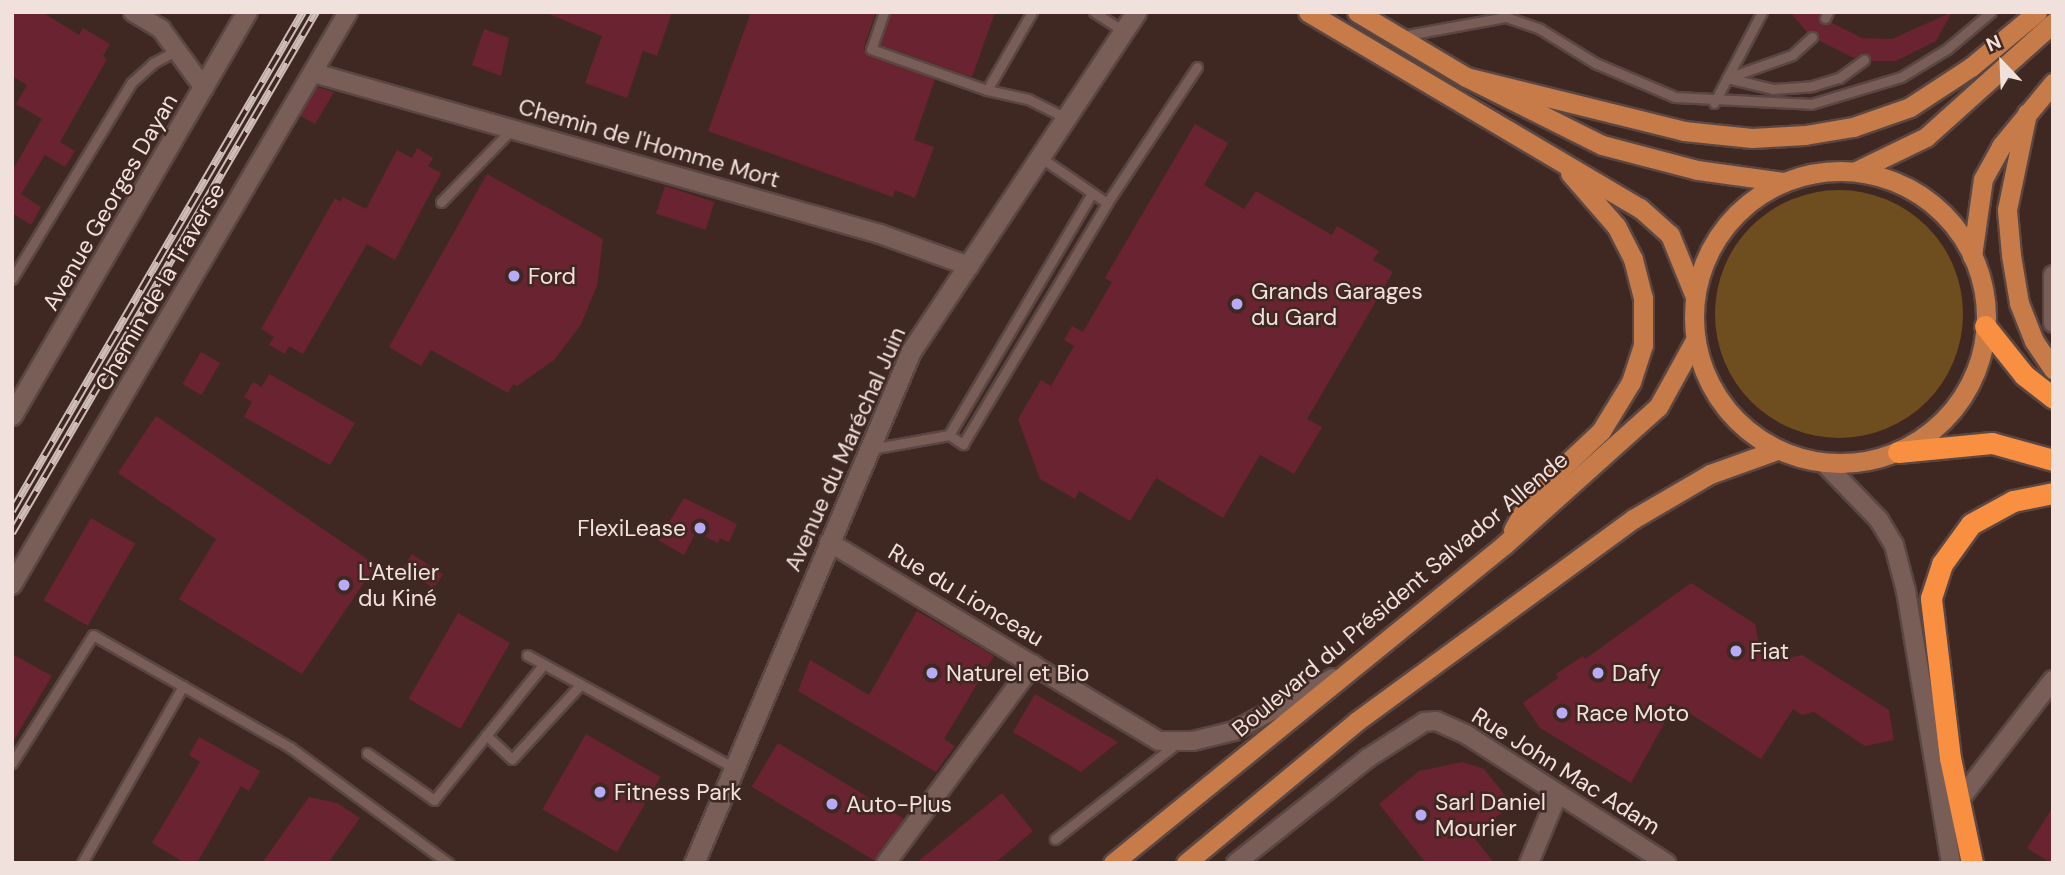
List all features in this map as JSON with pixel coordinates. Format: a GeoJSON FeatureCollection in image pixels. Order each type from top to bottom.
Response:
{"type":"FeatureCollection","features":[{"type":"Feature","properties":{"kind":"highway"},"geometry":{"type":"LineString","coordinates":[[1985,326],[2024,375],[2053,398]]}},
{"type":"Feature","properties":{"kind":"highway"},"geometry":{"type":"LineString","coordinates":[[1898,453],[1992,443],[2053,460]]}},
{"type":"Feature","properties":{"kind":"highway"},"geometry":{"type":"LineString","coordinates":[[1972,863],[1958,802],[1931,624],[1936,579],[1952,547],[1983,515],[2013,500],[2053,493]]}},
{"type":"Feature","properties":{"kind":"main road"},"geometry":{"type":"LineString","coordinates":[[1308,12],[1565,167],[1640,208],[1670,235],[1694,294],[1695,342],[1707,383],[1739,425],[1777,450],[1825,464],[1868,462],[1898,453],[1931,432],[1954,411],[1974,378],[1984,345],[1984,301],[1972,257],[1955,225],[1930,201],[1899,182],[1856,171],[1811,173],[1784,182],[1740,209],[1713,243],[1694,294]]}},
{"type":"Feature","properties":{"kind":"main road"},"geometry":{"type":"LineString","coordinates":[[1357,12],[1465,77],[1602,145],[1697,170],[1784,182]]}},
{"type":"Feature","properties":{"kind":"main road"},"geometry":{"type":"LineString","coordinates":[[1465,77],[1684,131],[1752,138],[1805,135],[1853,127],[1910,107],[1971,66],[2037,12]]}},
{"type":"Feature","properties":{"kind":"main road"},"geometry":{"type":"LineString","coordinates":[[1856,171],[1926,137],[2053,23]]}},
{"type":"Feature","properties":{"kind":"main road"},"geometry":{"type":"LineString","coordinates":[[1972,257],[1983,178],[2027,113],[2053,83]]}},
{"type":"Feature","properties":{"kind":"main road"},"geometry":{"type":"LineString","coordinates":[[2027,113],[2007,210],[2011,255],[2019,303],[2034,341],[2053,369]]}},
{"type":"Feature","properties":{"kind":"main road"},"geometry":{"type":"LineString","coordinates":[[1504,545],[1532,496],[1601,431],[1631,382],[1643,345],[1643,298],[1633,259],[1616,226],[1565,167]]}},
{"type":"Feature","properties":{"kind":"main road","name":"Boulevard du Président Salvador Allende"},"geometry":{"type":"LineString","coordinates":[[1113,863],[1341,674],[1504,545],[1658,407],[1695,342]]}},
{"type":"Feature","properties":{"kind":"main road"},"geometry":{"type":"LineString","coordinates":[[1186,863],[1357,721],[1633,519],[1710,474],[1777,450]]}},
{"type":"Feature","properties":{"kind":"street"},"geometry":{"type":"LineString","coordinates":[[133,12],[160,29],[204,89]]}},
{"type":"Feature","properties":{"kind":"street","name":"Avenue Georges Dayan"},"geometry":{"type":"LineString","coordinates":[[12,415],[247,12]]}},
{"type":"Feature","properties":{"kind":"street","name":"Chemin de la Traverse"},"geometry":{"type":"LineString","coordinates":[[12,585],[348,12]]}},
{"type":"Feature","properties":{"kind":"street","name":"Avenue du Maréchal Juin"},"geometry":{"type":"LineString","coordinates":[[694,863],[911,351],[1136,12]]}},
{"type":"Feature","properties":{"kind":"street","name":"Chemin de l'Homme Mort"},"geometry":{"type":"LineString","coordinates":[[314,73],[880,234],[969,266]]}},
{"type":"Feature","properties":{"kind":"street"},"geometry":{"type":"LineString","coordinates":[[2053,275],[2053,323]]}},
{"type":"Feature","properties":{"kind":"street"},"geometry":{"type":"LineString","coordinates":[[1825,464],[1879,520],[1894,545],[1906,591],[1941,824],[1951,863]]}},
{"type":"Feature","properties":{"kind":"street","name":"Rue du Lionceau"},"geometry":{"type":"LineString","coordinates":[[829,542],[1159,741],[1180,741],[1234,731],[1341,674]]}},
{"type":"Feature","properties":{"kind":"street"},"geometry":{"type":"LineString","coordinates":[[886,863],[1034,664]]}},
{"type":"Feature","properties":{"kind":"street"},"geometry":{"type":"LineString","coordinates":[[1941,824],[2053,680]]}},
{"type":"Feature","properties":{"kind":"street","name":"Rue John Mac Adam"},"geometry":{"type":"LineString","coordinates":[[1236,863],[1368,758],[1424,722],[1436,721],[1466,735],[1665,863]]}},
{"type":"Feature","properties":{"kind":"street"},"geometry":{"type":"LineString","coordinates":[[1529,863],[1557,796]]}},
{"type":"Feature","properties":{"kind":"lane"},"geometry":{"type":"LineString","coordinates":[[884,12],[871,49],[987,90],[1028,99],[1066,118]]}},
{"type":"Feature","properties":{"kind":"lane"},"geometry":{"type":"LineString","coordinates":[[987,90],[1032,12]]}},
{"type":"Feature","properties":{"kind":"lane"},"geometry":{"type":"LineString","coordinates":[[1094,12],[1123,30]]}},
{"type":"Feature","properties":{"kind":"lane"},"geometry":{"type":"LineString","coordinates":[[1714,103],[1762,12]]}},
{"type":"Feature","properties":{"kind":"lane"},"geometry":{"type":"LineString","coordinates":[[1399,36],[1506,17],[1540,29],[1595,64],[1675,97],[1714,103],[1811,104],[1852,94],[1901,77],[1947,49],[1991,12]]}},
{"type":"Feature","properties":{"kind":"lane"},"geometry":{"type":"LineString","coordinates":[[1727,78],[1792,55],[1812,37]]}},
{"type":"Feature","properties":{"kind":"lane"},"geometry":{"type":"LineString","coordinates":[[12,279],[131,83],[177,50]]}},
{"type":"Feature","properties":{"kind":"lane"},"geometry":{"type":"LineString","coordinates":[[1727,78],[1773,89],[1812,86],[1839,78],[1864,60]]}},
{"type":"Feature","properties":{"kind":"lane"},"geometry":{"type":"LineString","coordinates":[[869,449],[949,435],[963,444],[1107,203],[1197,67]]}},
{"type":"Feature","properties":{"kind":"lane"},"geometry":{"type":"LineString","coordinates":[[441,202],[512,129]]}},
{"type":"Feature","properties":{"kind":"lane"},"geometry":{"type":"LineString","coordinates":[[1040,157],[1107,203]]}},
{"type":"Feature","properties":{"kind":"lane"},"geometry":{"type":"LineString","coordinates":[[949,435],[1092,192]]}},
{"type":"Feature","properties":{"kind":"lane"},"geometry":{"type":"LineString","coordinates":[[12,763],[93,635],[291,748],[448,863]]}},
{"type":"Feature","properties":{"kind":"lane"},"geometry":{"type":"LineString","coordinates":[[527,655],[734,768]]}},
{"type":"Feature","properties":{"kind":"lane"},"geometry":{"type":"LineString","coordinates":[[367,753],[434,800],[543,665]]}},
{"type":"Feature","properties":{"kind":"lane"},"geometry":{"type":"LineString","coordinates":[[486,735],[512,759],[580,685]]}},
{"type":"Feature","properties":{"kind":"lane"},"geometry":{"type":"LineString","coordinates":[[82,863],[183,687]]}},
{"type":"Feature","properties":{"kind":"lane"},"geometry":{"type":"LineString","coordinates":[[1055,839],[1180,741]]}},
{"type":"Feature","properties":{"kind":"shaded area"},"geometry":{"type":"Polygon","coordinates":[[[1827,190],[1851,190],[1898,204],[1927,226],[1954,266],[1961,290],[1961,338],[1954,362],[1927,402],[1887,429],[1851,438],[1827,438],[1780,424],[1760,410],[1743,393],[1729,373],[1720,350],[1715,326],[1715,302],[1729,255],[1743,235],[1760,218],[1780,204],[1803,195],[1827,190]]]}},
{"type":"Feature","properties":{"kind":"building"},"geometry":{"type":"Polygon","coordinates":[[[12,12],[42,12],[79,35],[83,28],[110,44],[103,56],[107,59],[60,142],[75,151],[65,167],[45,155],[21,194],[41,207],[31,225],[12,213],[12,171],[42,119],[16,104],[27,85],[12,76],[12,12]]]}},
{"type":"Feature","properties":{"kind":"building"},"geometry":{"type":"Polygon","coordinates":[[[544,12],[672,12],[657,56],[643,51],[627,98],[585,83],[602,36],[544,12]]]}},
{"type":"Feature","properties":{"kind":"building"},"geometry":{"type":"Polygon","coordinates":[[[751,12],[876,12],[864,47],[866,54],[935,79],[914,140],[934,147],[915,198],[895,190],[893,197],[708,131],[751,12]]]}},
{"type":"Feature","properties":{"kind":"building"},"geometry":{"type":"Polygon","coordinates":[[[891,12],[995,12],[972,77],[880,45],[891,12]]]}},
{"type":"Feature","properties":{"kind":"building"},"geometry":{"type":"Polygon","coordinates":[[[1790,12],[1819,12],[1823,24],[1830,22],[1862,38],[1892,39],[1952,12],[1936,41],[1896,61],[1871,61],[1864,53],[1854,58],[1818,40],[1817,32],[1807,32],[1790,12]]]}},
{"type":"Feature","properties":{"kind":"building"},"geometry":{"type":"Polygon","coordinates":[[[484,29],[509,38],[501,76],[472,65],[484,29]]]}},
{"type":"Feature","properties":{"kind":"building"},"geometry":{"type":"Polygon","coordinates":[[[317,87],[334,92],[315,124],[300,116],[317,87]]]}},
{"type":"Feature","properties":{"kind":"building","name":"Grands Garages du Gard"},"geometry":{"type":"Polygon","coordinates":[[[1195,124],[1228,143],[1204,185],[1244,209],[1256,191],[1332,235],[1337,226],[1379,251],[1373,260],[1393,272],[1307,419],[1322,427],[1294,474],[1260,455],[1223,518],[1156,478],[1130,521],[1079,491],[1075,499],[1040,479],[1018,419],[1041,380],[1051,386],[1074,346],[1064,340],[1072,326],[1083,332],[1112,282],[1105,278],[1195,124]]]}},
{"type":"Feature","properties":{"kind":"building"},"geometry":{"type":"Polygon","coordinates":[[[417,148],[433,158],[428,166],[441,173],[395,260],[367,244],[303,354],[289,346],[285,354],[269,345],[274,337],[261,329],[335,198],[340,202],[343,197],[366,209],[397,150],[412,158],[417,148]]]}},
{"type":"Feature","properties":{"kind":"building","name":"Ford"},"geometry":{"type":"Polygon","coordinates":[[[487,174],[603,239],[597,286],[580,326],[554,360],[517,386],[513,384],[508,393],[431,350],[421,366],[389,347],[487,174]]]}},
{"type":"Feature","properties":{"kind":"building"},"geometry":{"type":"Polygon","coordinates":[[[665,186],[714,202],[705,230],[656,214],[665,186]]]}},
{"type":"Feature","properties":{"kind":"building"},"geometry":{"type":"Polygon","coordinates":[[[201,352],[220,363],[202,395],[182,384],[201,352]]]}},
{"type":"Feature","properties":{"kind":"building"},"geometry":{"type":"Polygon","coordinates":[[[269,374],[355,423],[330,465],[244,417],[252,402],[244,397],[253,382],[262,387],[269,374]]]}},
{"type":"Feature","properties":{"kind":"building"},"geometry":{"type":"Polygon","coordinates":[[[156,416],[376,565],[302,674],[179,599],[216,539],[118,473],[156,416]]]}},
{"type":"Feature","properties":{"kind":"building","name":"FlexiLease"},"geometry":{"type":"Polygon","coordinates":[[[684,498],[737,524],[729,542],[720,538],[718,543],[696,532],[684,555],[658,540],[684,498]]]}},
{"type":"Feature","properties":{"kind":"building"},"geometry":{"type":"Polygon","coordinates":[[[91,518],[135,544],[88,626],[43,600],[91,518]]]}},
{"type":"Feature","properties":{"kind":"building"},"geometry":{"type":"Polygon","coordinates":[[[412,554],[443,574],[434,588],[403,568],[412,554]]]}},
{"type":"Feature","properties":{"kind":"building"},"geometry":{"type":"Polygon","coordinates":[[[1691,583],[1755,624],[1758,640],[1769,653],[1786,659],[1802,655],[1889,710],[1894,740],[1865,746],[1814,712],[1802,715],[1793,709],[1761,759],[1675,704],[1631,783],[1540,728],[1523,703],[1558,678],[1556,674],[1583,656],[1585,659],[1691,583]]]}},
{"type":"Feature","properties":{"kind":"building"},"geometry":{"type":"Polygon","coordinates":[[[917,611],[994,656],[944,739],[955,746],[936,772],[798,691],[810,660],[869,695],[917,611]]]}},
{"type":"Feature","properties":{"kind":"building"},"geometry":{"type":"Polygon","coordinates":[[[458,613],[510,643],[460,729],[408,699],[458,613]]]}},
{"type":"Feature","properties":{"kind":"building"},"geometry":{"type":"Polygon","coordinates":[[[12,654],[52,676],[12,743],[12,654]]]}},
{"type":"Feature","properties":{"kind":"building"},"geometry":{"type":"Polygon","coordinates":[[[1035,694],[1118,742],[1081,772],[1013,732],[1035,694]]]}},
{"type":"Feature","properties":{"kind":"building","name":"Fitness Park"},"geometry":{"type":"Polygon","coordinates":[[[586,734],[660,777],[617,852],[542,809],[586,734]]]}},
{"type":"Feature","properties":{"kind":"building"},"geometry":{"type":"Polygon","coordinates":[[[199,737],[260,771],[249,791],[241,786],[197,863],[185,863],[152,843],[200,762],[189,755],[199,737]]]}},
{"type":"Feature","properties":{"kind":"building","name":"Auto-Plus"},"geometry":{"type":"Polygon","coordinates":[[[778,743],[904,819],[878,862],[752,787],[778,743]]]}},
{"type":"Feature","properties":{"kind":"building"},"geometry":{"type":"Polygon","coordinates":[[[1462,762],[1484,769],[1512,804],[1473,836],[1494,863],[1426,863],[1379,804],[1419,771],[1462,762]]]}},
{"type":"Feature","properties":{"kind":"building"},"geometry":{"type":"Polygon","coordinates":[[[1002,793],[1033,831],[995,863],[916,863],[1002,793]]]}},
{"type":"Feature","properties":{"kind":"building"},"geometry":{"type":"Polygon","coordinates":[[[309,797],[337,803],[360,818],[328,863],[262,863],[309,797]]]}},
{"type":"Feature","properties":{"kind":"building"},"geometry":{"type":"Polygon","coordinates":[[[2053,807],[2053,863],[2051,863],[2027,848],[2053,807]]]}},
{"type":"Feature","properties":{"kind":"railway"},"geometry":{"type":"LineString","coordinates":[[12,511],[303,12]]}},
{"type":"Feature","properties":{"kind":"railway"},"geometry":{"type":"LineString","coordinates":[[12,533],[316,12]]}},
{"type":"Feature","properties":{"kind":"place","name":"Ford"},"geometry":{"type":"Point","coordinates":[514,276]}},
{"type":"Feature","properties":{"kind":"place","name":"Grands Garages du Gard"},"geometry":{"type":"Point","coordinates":[1237,304]}},
{"type":"Feature","properties":{"kind":"place","name":"FlexiLease"},"geometry":{"type":"Point","coordinates":[700,528]}},
{"type":"Feature","properties":{"kind":"place","name":"L'Atelier du Kiné"},"geometry":{"type":"Point","coordinates":[344,585]}},
{"type":"Feature","properties":{"kind":"place","name":"Fiat"},"geometry":{"type":"Point","coordinates":[1736,651]}},
{"type":"Feature","properties":{"kind":"place","name":"Naturel et Bio"},"geometry":{"type":"Point","coordinates":[932,673]}},
{"type":"Feature","properties":{"kind":"place","name":"Dafy"},"geometry":{"type":"Point","coordinates":[1598,673]}},
{"type":"Feature","properties":{"kind":"place","name":"Race Moto"},"geometry":{"type":"Point","coordinates":[1562,713]}},
{"type":"Feature","properties":{"kind":"place","name":"Fitness Park"},"geometry":{"type":"Point","coordinates":[600,792]}},
{"type":"Feature","properties":{"kind":"place","name":"Auto-Plus"},"geometry":{"type":"Point","coordinates":[832,804]}},
{"type":"Feature","properties":{"kind":"place","name":"Sarl Daniel Mourier"},"geometry":{"type":"Point","coordinates":[1421,815]}}]}
